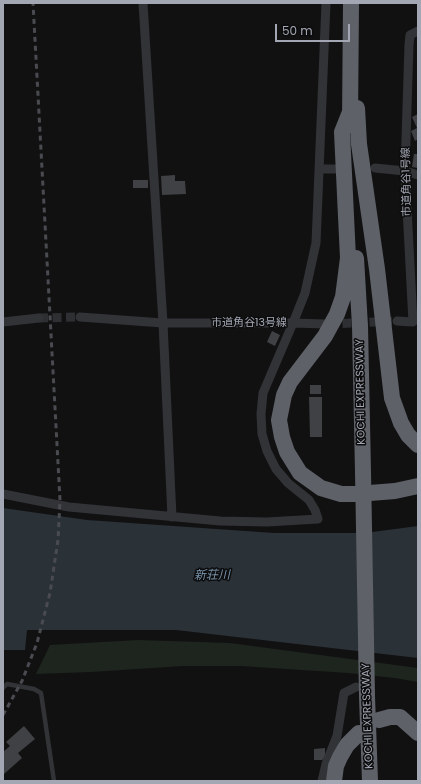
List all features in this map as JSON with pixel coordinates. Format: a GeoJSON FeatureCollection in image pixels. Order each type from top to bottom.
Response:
{"type":"FeatureCollection","features":[{"type":"Feature","properties":{"kind":"highway","name":"KOCHI EXPRESSWAY"},"geometry":{"type":"LineString","coordinates":[[351,5],[350,112],[360,326],[363,472],[362,691],[370,781]]}},
{"type":"Feature","properties":{"kind":"highway"},"geometry":{"type":"LineString","coordinates":[[351,5],[359,144],[378,269],[392,398],[401,423],[408,435],[418,445]]}},
{"type":"Feature","properties":{"kind":"highway"},"geometry":{"type":"LineString","coordinates":[[350,112],[342,132],[348,258],[343,298],[337,314],[325,336],[290,382],[284,395],[280,407],[279,420],[282,437],[287,452],[300,474],[321,488],[341,494],[357,494],[395,491],[418,486]]}},
{"type":"Feature","properties":{"kind":"highway"},"geometry":{"type":"LineString","coordinates":[[379,720],[390,717],[400,717],[418,733]]}},
{"type":"Feature","properties":{"kind":"highway"},"geometry":{"type":"LineString","coordinates":[[334,781],[336,766],[340,757],[347,745],[359,733]]}},
{"type":"Feature","properties":{"kind":"street"},"geometry":{"type":"LineString","coordinates":[[3,494],[69,507],[172,517],[164,323],[143,3]]}},
{"type":"Feature","properties":{"kind":"street"},"geometry":{"type":"LineString","coordinates":[[324,324],[293,323],[305,293],[316,243],[326,3]]}},
{"type":"Feature","properties":{"kind":"street","name":"市道角谷1号線"},"geometry":{"type":"LineString","coordinates":[[397,321],[416,323],[405,171],[409,45],[410,35],[418,31]]}},
{"type":"Feature","properties":{"kind":"street"},"geometry":{"type":"LineString","coordinates":[[375,168],[405,171],[418,175]]}},
{"type":"Feature","properties":{"kind":"street"},"geometry":{"type":"LineString","coordinates":[[319,169],[335,169]]}},
{"type":"Feature","properties":{"kind":"street","name":"市道角谷13号線"},"geometry":{"type":"LineString","coordinates":[[80,317],[164,323],[293,323],[263,393],[261,414],[262,434],[267,451],[276,469],[288,483],[309,500],[318,519],[267,522],[220,521],[172,517]]}},
{"type":"Feature","properties":{"kind":"street"},"geometry":{"type":"LineString","coordinates":[[3,322],[39,318]]}},
{"type":"Feature","properties":{"kind":"street"},"geometry":{"type":"LineString","coordinates":[[322,781],[326,764],[337,736],[344,693],[362,691]]}},
{"type":"Feature","properties":{"kind":"lane"},"geometry":{"type":"LineString","coordinates":[[3,688],[7,684],[34,689],[41,692],[54,781]]}},
{"type":"Feature","properties":{"kind":"shaded area"},"geometry":{"type":"Polygon","coordinates":[[[138,640],[230,643],[418,668],[418,682],[348,673],[241,666],[183,666],[36,674],[50,645],[138,640]]]}},
{"type":"Feature","properties":{"kind":"water","name":"新荘川"},"geometry":{"type":"Polygon","coordinates":[[[3,508],[87,520],[274,533],[365,533],[418,526],[418,658],[176,630],[27,630],[25,650],[3,650],[3,508]]]}},
{"type":"Feature","properties":{"kind":"building"},"geometry":{"type":"Polygon","coordinates":[[[418,114],[418,139],[415,141],[411,131],[417,128],[412,117],[418,114]]]}},
{"type":"Feature","properties":{"kind":"building"},"geometry":{"type":"Polygon","coordinates":[[[414,154],[418,154],[418,168],[412,167],[414,154]]]}},
{"type":"Feature","properties":{"kind":"building"},"geometry":{"type":"Polygon","coordinates":[[[175,175],[175,181],[185,181],[186,194],[162,195],[161,176],[175,175]]]}},
{"type":"Feature","properties":{"kind":"building"},"geometry":{"type":"Polygon","coordinates":[[[133,180],[148,180],[148,188],[133,188],[133,180]]]}},
{"type":"Feature","properties":{"kind":"building"},"geometry":{"type":"Polygon","coordinates":[[[272,331],[280,335],[275,346],[267,342],[272,331]]]}},
{"type":"Feature","properties":{"kind":"building"},"geometry":{"type":"Polygon","coordinates":[[[310,385],[321,385],[321,394],[310,394],[310,385]]]}},
{"type":"Feature","properties":{"kind":"building"},"geometry":{"type":"Polygon","coordinates":[[[309,397],[322,397],[322,437],[310,437],[309,397]]]}},
{"type":"Feature","properties":{"kind":"building"},"geometry":{"type":"Polygon","coordinates":[[[24,726],[35,739],[18,753],[22,758],[4,774],[3,752],[10,746],[6,742],[24,726]]]}},
{"type":"Feature","properties":{"kind":"building"},"geometry":{"type":"Polygon","coordinates":[[[325,748],[325,757],[322,760],[314,760],[314,749],[325,748]]]}},
{"type":"Feature","properties":{"kind":"tunnel"},"geometry":{"type":"LineString","coordinates":[[39,318],[80,317]]}},
{"type":"Feature","properties":{"kind":"tunnel"},"geometry":{"type":"LineString","coordinates":[[329,324],[397,321]]}},
{"type":"Feature","properties":{"kind":"railway"},"geometry":{"type":"LineString","coordinates":[[3,715],[22,681],[37,643],[50,593],[58,540],[60,500],[33,3]]}}]}
